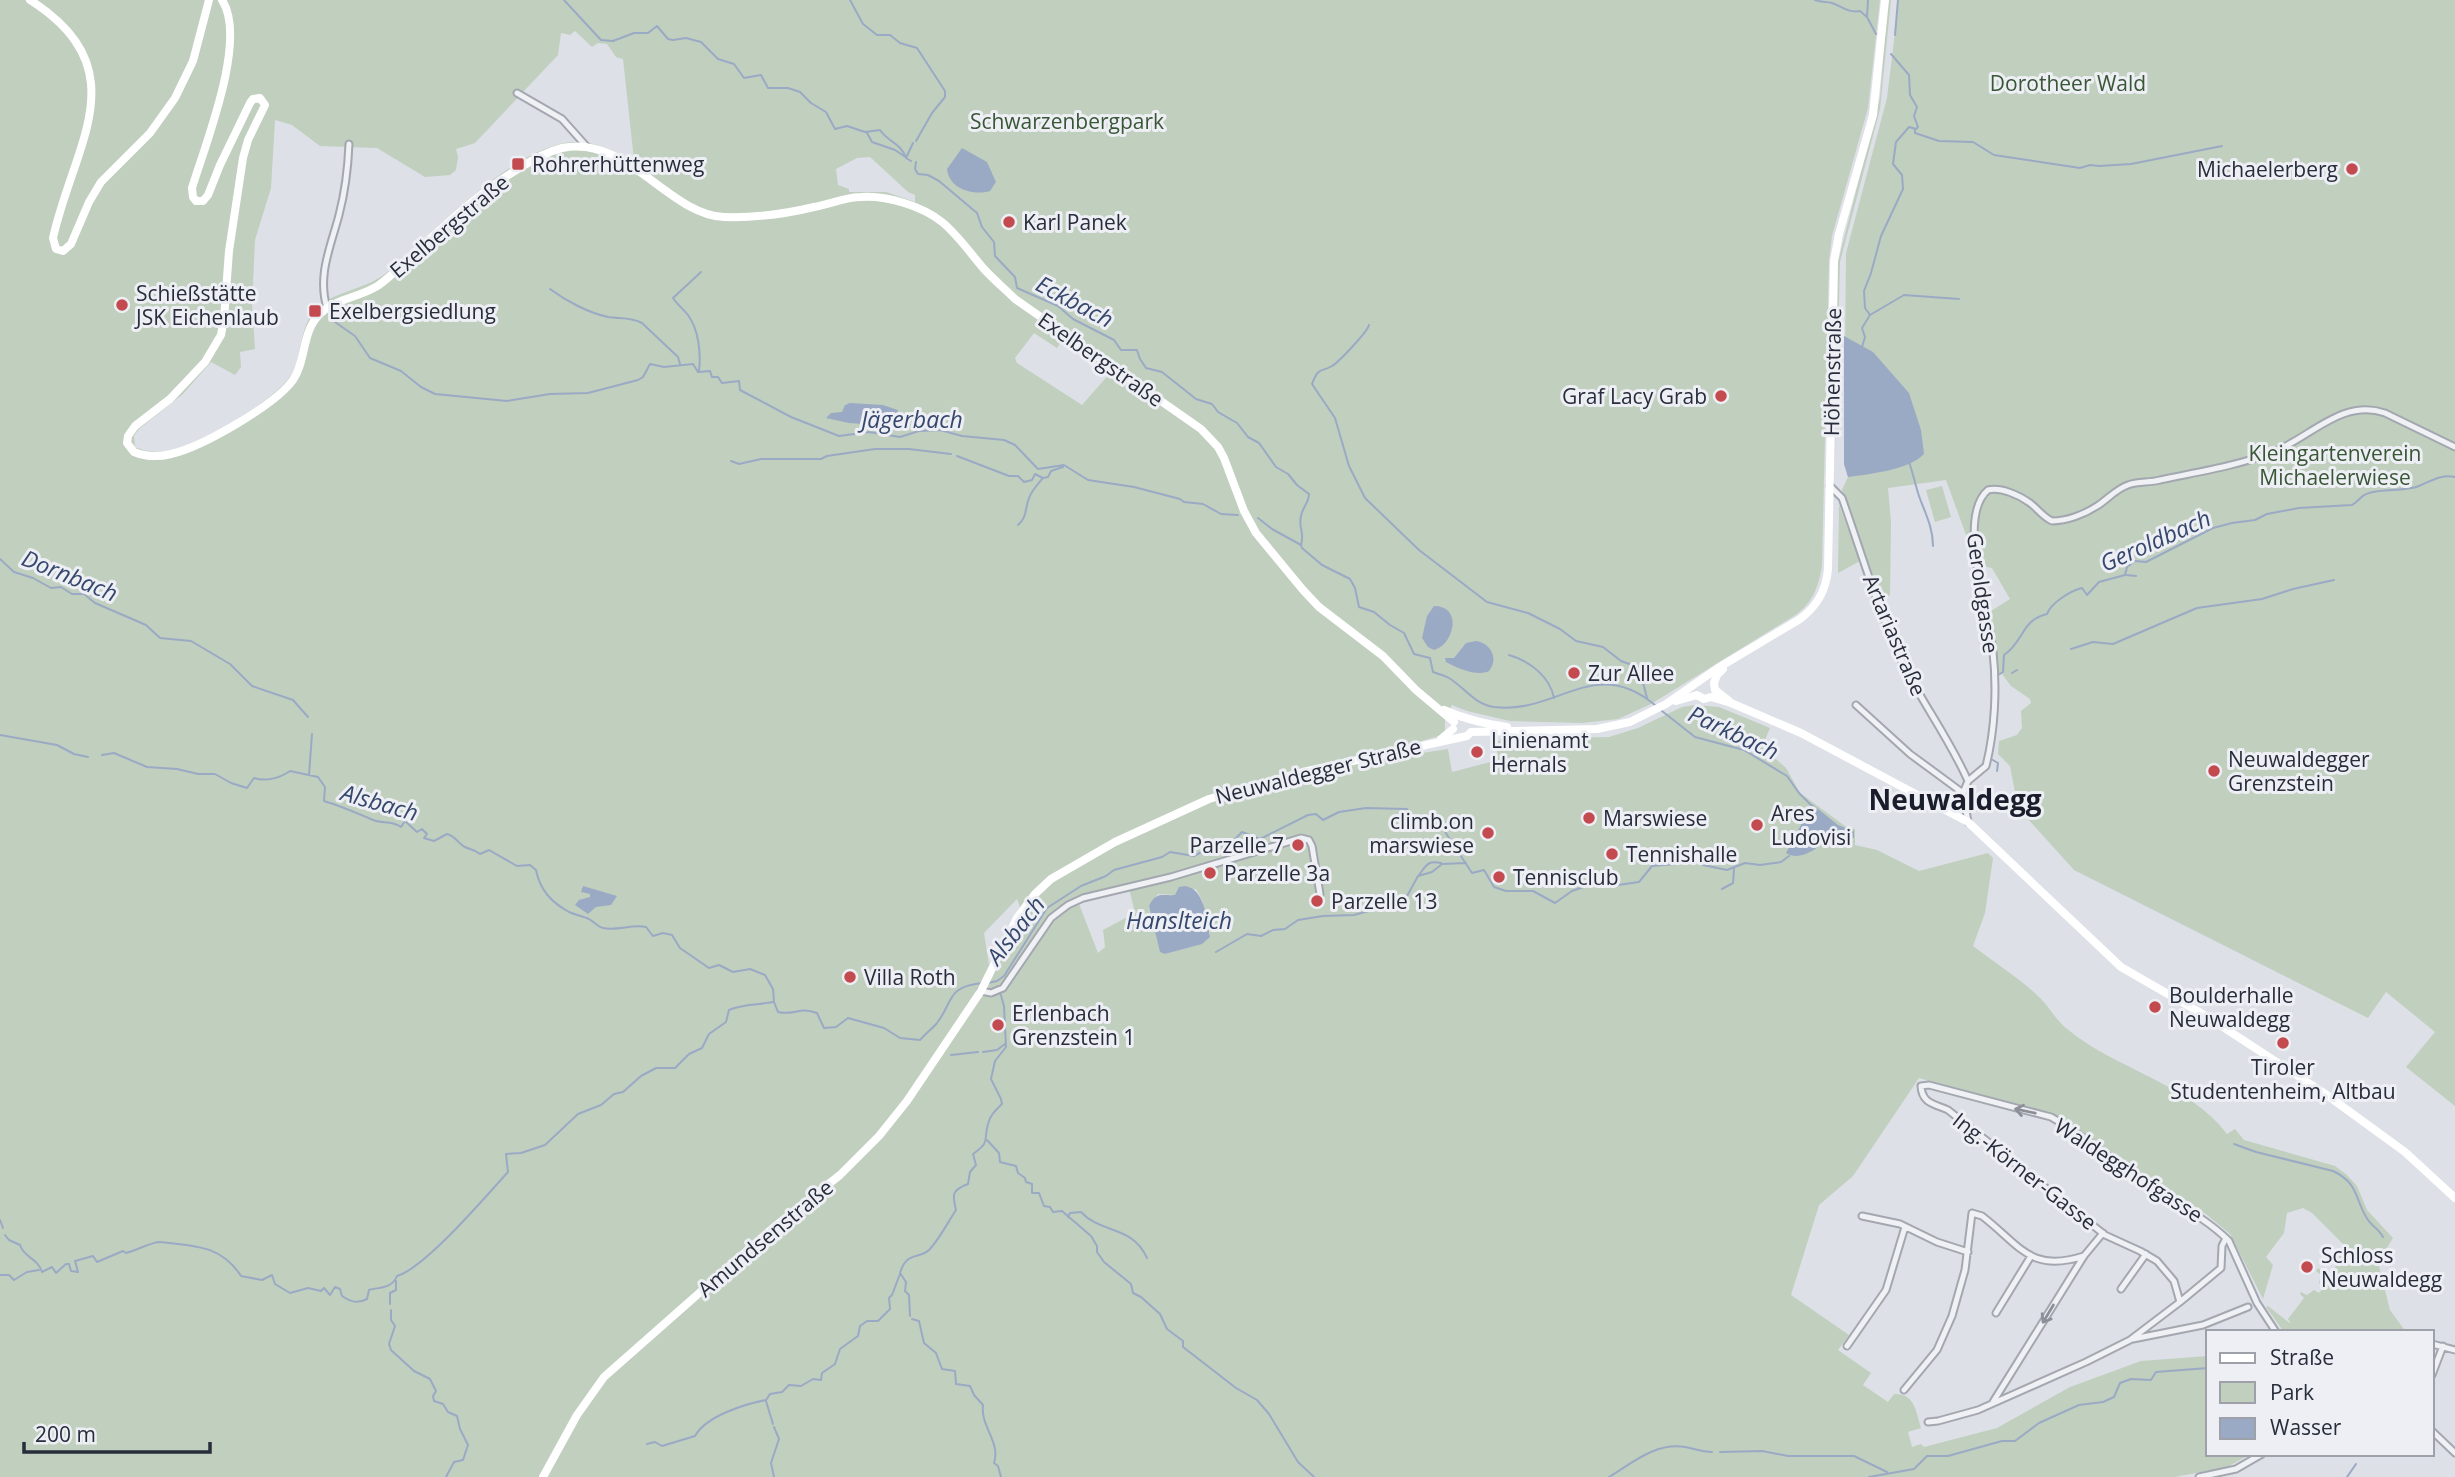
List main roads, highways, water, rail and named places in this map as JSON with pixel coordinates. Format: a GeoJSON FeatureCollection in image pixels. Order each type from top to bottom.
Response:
{"type":"FeatureCollection","features":[{"type":"Feature","properties":{"kind":"main road"},"geometry":{"type":"LineString","coordinates":[[30,0],[72,37],[86,61],[92,82],[91,109],[86,130],[53,238],[55,247],[63,251],[71,244],[101,182],[150,133],[175,98],[193,61],[209,0]]}},
{"type":"Feature","properties":{"kind":"main road","name":"Exelbergstraße"},"geometry":{"type":"LineString","coordinates":[[222,0],[227,18],[229,61],[192,188],[192,197],[196,201],[202,201],[208,195],[250,103],[260,98],[265,105],[246,145],[243,158],[227,266],[223,328],[205,362],[180,390],[132,429],[127,443],[134,452],[156,456],[176,453],[224,430],[274,399],[294,379],[303,359],[311,326],[319,314],[378,285],[472,200],[510,173],[558,149],[587,147],[614,157],[694,209],[716,216],[775,215],[863,197],[895,202],[934,216],[948,227],[998,284],[1015,299],[1201,429],[1224,458],[1248,520],[1270,551],[1319,607],[1369,644],[1457,726],[1466,716],[1472,721]]}},
{"type":"Feature","properties":{"kind":"main road","name":"Höhenstraße"},"geometry":{"type":"LineString","coordinates":[[1711,687],[1717,675],[1733,660],[1800,619],[1823,593],[1828,569],[1834,261],[1839,234],[1873,115],[1885,0]]}},
{"type":"Feature","properties":{"kind":"main road"},"geometry":{"type":"LineString","coordinates":[[1696,685],[1698,695],[1704,699],[1711,687]]}},
{"type":"Feature","properties":{"kind":"main road"},"geometry":{"type":"LineString","coordinates":[[1524,729],[1472,721],[1471,732],[1613,727],[1652,712],[1696,685],[1711,687],[1731,703],[1815,739],[1968,822],[2121,967],[2206,1016],[2324,1093],[2411,1157],[2455,1198]]}},
{"type":"Feature","properties":{"kind":"main road"},"geometry":{"type":"LineString","coordinates":[[1666,704],[1698,695]]}},
{"type":"Feature","properties":{"kind":"main road","name":"Neuwaldegger Straße"},"geometry":{"type":"LineString","coordinates":[[982,989],[1010,930],[1041,888],[1065,869],[1115,842],[1185,808],[1223,794],[1439,740],[1457,726],[1467,736],[1471,732]]}},
{"type":"Feature","properties":{"kind":"main road","name":"Amundsenstraße"},"geometry":{"type":"LineString","coordinates":[[543,1477],[577,1415],[604,1377],[773,1228],[851,1166],[869,1147],[907,1101],[982,989]]}},
{"type":"Feature","properties":{"kind":"water"},"geometry":{"type":"Polygon","coordinates":[[[962,148],[987,162],[996,182],[990,191],[969,192],[952,182],[947,169],[962,148]]]}},
{"type":"Feature","properties":{"kind":"water"},"geometry":{"type":"Polygon","coordinates":[[[1844,336],[1873,352],[1909,393],[1921,430],[1924,454],[1909,464],[1848,477],[1844,464],[1844,336]]]}},
{"type":"Feature","properties":{"kind":"water"},"geometry":{"type":"Polygon","coordinates":[[[845,405],[883,405],[898,410],[894,425],[849,423],[826,418],[831,413],[842,412],[845,405]]]}},
{"type":"Feature","properties":{"kind":"water"},"geometry":{"type":"Polygon","coordinates":[[[1434,606],[1449,612],[1452,626],[1446,641],[1434,650],[1428,647],[1422,638],[1427,616],[1434,606]]]}},
{"type":"Feature","properties":{"kind":"water"},"geometry":{"type":"Polygon","coordinates":[[[1476,641],[1486,645],[1492,652],[1493,662],[1489,671],[1473,672],[1446,662],[1445,658],[1454,658],[1466,643],[1476,641]]]}},
{"type":"Feature","properties":{"kind":"water"},"geometry":{"type":"Polygon","coordinates":[[[1812,804],[1838,825],[1854,831],[1854,838],[1833,834],[1805,854],[1792,856],[1786,853],[1812,804]]]}},
{"type":"Feature","properties":{"kind":"water"},"geometry":{"type":"Polygon","coordinates":[[[583,886],[617,896],[611,905],[596,907],[588,914],[575,905],[579,900],[590,897],[590,894],[581,892],[583,886]]]}},
{"type":"Feature","properties":{"kind":"water","name":"Hanslteich"},"geometry":{"type":"Polygon","coordinates":[[[1179,887],[1192,888],[1201,899],[1210,937],[1202,944],[1165,954],[1160,952],[1149,906],[1157,896],[1175,895],[1179,887]]]}},
{"type":"Feature","properties":{"kind":"waterway","name":"Eckbach"},"geometry":{"type":"LineString","coordinates":[[564,0],[601,40],[613,41],[634,33],[648,33],[657,26],[668,39],[686,38],[701,42],[718,59],[734,64],[744,78],[761,75],[768,88],[788,88],[800,92],[826,112],[835,129],[847,126],[865,132],[880,130],[911,161]]}},
{"type":"Feature","properties":{"kind":"waterway"},"geometry":{"type":"LineString","coordinates":[[850,0],[863,24],[877,35],[890,35],[900,43],[917,48],[945,91],[945,97],[916,141]]}},
{"type":"Feature","properties":{"kind":"waterway"},"geometry":{"type":"LineString","coordinates":[[1815,0],[1860,11],[1867,17]]}},
{"type":"Feature","properties":{"kind":"waterway"},"geometry":{"type":"LineString","coordinates":[[1868,0],[1867,17],[1876,34]]}},
{"type":"Feature","properties":{"kind":"waterway"},"geometry":{"type":"LineString","coordinates":[[1895,35],[1898,0]]}},
{"type":"Feature","properties":{"kind":"waterway"},"geometry":{"type":"LineString","coordinates":[[1862,347],[1865,337],[1862,328],[1870,315],[1865,308],[1864,291],[1881,236],[1903,189],[1902,175],[1893,164],[1896,142],[1909,127],[1918,127],[1914,116],[1917,107],[1910,95],[1909,75],[1891,54]]}},
{"type":"Feature","properties":{"kind":"waterway"},"geometry":{"type":"LineString","coordinates":[[1915,129],[1915,133],[1939,141],[1973,142],[1994,155],[2080,168],[2090,165],[2131,164],[2222,146]]}},
{"type":"Feature","properties":{"kind":"waterway"},"geometry":{"type":"LineString","coordinates":[[867,133],[872,142],[904,156]]}},
{"type":"Feature","properties":{"kind":"waterway"},"geometry":{"type":"LineString","coordinates":[[906,158],[913,143]]}},
{"type":"Feature","properties":{"kind":"waterway","name":"Eckbach"},"geometry":{"type":"LineString","coordinates":[[916,162],[915,169],[918,174],[928,175],[939,181],[977,213],[982,227],[994,242],[995,256],[1015,277],[1017,288],[1058,306],[1073,319],[1114,340],[1121,350],[1137,350],[1146,368],[1162,372],[1196,399],[1212,404],[1218,412],[1237,423],[1248,437],[1259,443],[1276,467],[1288,474],[1309,494],[1300,521],[1302,548],[1322,565],[1350,579],[1359,607],[1374,612],[1404,633],[1414,654],[1430,658],[1433,672],[1449,678],[1481,703],[1494,707],[1517,707],[1537,703],[1594,685],[1613,685],[1633,691],[1655,705]]}},
{"type":"Feature","properties":{"kind":"waterway"},"geometry":{"type":"LineString","coordinates":[[699,371],[695,328],[673,298],[701,272]]}},
{"type":"Feature","properties":{"kind":"waterway"},"geometry":{"type":"LineString","coordinates":[[550,289],[593,313],[642,323],[678,357],[680,364]]}},
{"type":"Feature","properties":{"kind":"waterway"},"geometry":{"type":"LineString","coordinates":[[1870,315],[1904,295],[1959,299]]}},
{"type":"Feature","properties":{"kind":"waterway","name":"Jägerbach"},"geometry":{"type":"LineString","coordinates":[[335,322],[355,336],[370,358],[401,371],[435,394],[507,401],[550,394],[588,393],[638,380],[643,377],[650,364],[664,367],[693,364],[698,372]]}},
{"type":"Feature","properties":{"kind":"waterway"},"geometry":{"type":"LineString","coordinates":[[1369,325],[1341,359],[1318,372],[1312,384],[1335,418],[1349,466],[1365,498],[1419,550],[1487,602],[1528,613],[1560,629],[1576,641],[1603,647],[1621,661],[1635,666],[1641,675],[1647,698]]}},
{"type":"Feature","properties":{"kind":"waterway","name":"Jägerbach"},"geometry":{"type":"LineString","coordinates":[[699,372],[710,371],[712,377],[718,377],[722,383],[739,381],[740,390],[791,417],[839,436],[869,432],[900,437],[919,431],[940,430],[962,436],[1004,440],[1015,445],[1038,469],[1064,465],[1088,480],[1134,487],[1184,502],[1203,504],[1221,514],[1238,515]]}},
{"type":"Feature","properties":{"kind":"waterway"},"geometry":{"type":"LineString","coordinates":[[731,461],[739,464],[761,459],[821,459],[875,449],[909,449],[951,454]]}},
{"type":"Feature","properties":{"kind":"waterway"},"geometry":{"type":"LineString","coordinates":[[957,456],[1009,476],[1018,476],[1024,482],[1032,480],[1035,474],[1048,477],[1051,471],[1063,467]]}},
{"type":"Feature","properties":{"kind":"waterway"},"geometry":{"type":"LineString","coordinates":[[1909,462],[1930,526],[1933,546]]}},
{"type":"Feature","properties":{"kind":"waterway","name":"Geroldbach"},"geometry":{"type":"LineString","coordinates":[[1998,675],[2003,672],[2004,655],[2016,644],[2032,621],[2047,614],[2057,602],[2072,592],[2082,588],[2087,595],[2099,582],[2125,575],[2127,567],[2135,561],[2146,562],[2213,528],[2232,523],[2299,508],[2352,505],[2369,493],[2413,488],[2441,477],[2455,477]]}},
{"type":"Feature","properties":{"kind":"waterway"},"geometry":{"type":"LineString","coordinates":[[1018,525],[1024,516],[1030,495],[1043,478]]}},
{"type":"Feature","properties":{"kind":"waterway","name":"Jägerbach"},"geometry":{"type":"LineString","coordinates":[[1258,518],[1301,545]]}},
{"type":"Feature","properties":{"kind":"waterway","name":"Dornbach"},"geometry":{"type":"LineString","coordinates":[[0,559],[14,572],[51,588],[61,587],[72,594],[84,594],[95,603],[146,625],[160,638],[191,641],[230,664],[252,686],[293,700],[308,717]]}},
{"type":"Feature","properties":{"kind":"waterway"},"geometry":{"type":"LineString","coordinates":[[2126,575],[2136,576]]}},
{"type":"Feature","properties":{"kind":"waterway"},"geometry":{"type":"LineString","coordinates":[[2071,649],[2093,642],[2113,644],[2197,608],[2262,599],[2334,580]]}},
{"type":"Feature","properties":{"kind":"waterway"},"geometry":{"type":"LineString","coordinates":[[1509,655],[1538,671],[1548,683],[1554,698]]}},
{"type":"Feature","properties":{"kind":"waterway"},"geometry":{"type":"LineString","coordinates":[[2012,673],[2017,670]]}},
{"type":"Feature","properties":{"kind":"waterway","name":"Parkbach"},"geometry":{"type":"LineString","coordinates":[[1662,711],[1695,737],[1744,750],[1787,776],[1812,806]]}},
{"type":"Feature","properties":{"kind":"waterway","name":"Dornbach"},"geometry":{"type":"LineString","coordinates":[[309,775],[312,734]]}},
{"type":"Feature","properties":{"kind":"waterway","name":"Alsbach"},"geometry":{"type":"LineString","coordinates":[[0,735],[57,745],[74,754],[88,757]]}},
{"type":"Feature","properties":{"kind":"waterway","name":"Alsbach"},"geometry":{"type":"LineString","coordinates":[[102,755],[114,753],[147,767],[215,774],[247,788],[254,778],[273,779],[290,771],[318,777],[325,787],[324,801],[401,827],[405,821],[417,832],[422,829],[427,834],[424,838],[434,841],[447,834],[480,854],[489,850],[517,866],[530,865],[536,870],[540,884],[552,900],[569,912],[589,919],[601,927],[646,927],[653,936],[663,933],[672,935],[680,948],[709,968],[719,965],[733,972],[750,969],[765,975],[773,989],[778,1012],[806,1010],[817,1013],[824,1028],[836,1027],[848,1018],[884,1028],[900,1038],[920,1040],[937,1023],[956,992],[982,983]]}},
{"type":"Feature","properties":{"kind":"waterway"},"geometry":{"type":"LineString","coordinates":[[1991,759],[1998,763],[1997,771]]}},
{"type":"Feature","properties":{"kind":"waterway","name":"Alsbach"},"geometry":{"type":"LineString","coordinates":[[988,983],[1004,976],[1047,908],[1081,886],[1114,870],[1162,857],[1170,852],[1194,856],[1211,847],[1231,843],[1242,832],[1260,839],[1308,815],[1316,814],[1323,820],[1339,812],[1366,808],[1407,809],[1418,823],[1436,818],[1472,873],[1484,870],[1494,887],[1506,891],[1533,891],[1555,903],[1572,891],[1595,883],[1618,885],[1639,882],[1652,866],[1675,864],[1689,853],[1700,857],[1703,865],[1727,870],[1745,863],[1760,865],[1781,862],[1789,856]]}},
{"type":"Feature","properties":{"kind":"waterway"},"geometry":{"type":"LineString","coordinates":[[1419,875],[1430,863],[1441,863]]}},
{"type":"Feature","properties":{"kind":"waterway"},"geometry":{"type":"LineString","coordinates":[[1216,952],[1247,934],[1261,936],[1273,930],[1285,929],[1298,920],[1354,915],[1383,907],[1406,898],[1418,876],[1432,872],[1442,864],[1466,863]]}},
{"type":"Feature","properties":{"kind":"waterway"},"geometry":{"type":"LineString","coordinates":[[1722,889],[1733,883],[1734,869]]}},
{"type":"Feature","properties":{"kind":"waterway"},"geometry":{"type":"LineString","coordinates":[[910,1316],[906,1282],[900,1273],[903,1266],[910,1258],[930,1249],[941,1235],[956,1210],[954,1193],[968,1184],[970,1172],[976,1165],[973,1154],[984,1144],[990,1118],[1002,1104],[991,1079],[995,1061],[1006,1047],[1004,1006],[1000,992]]}},
{"type":"Feature","properties":{"kind":"waterway"},"geometry":{"type":"LineString","coordinates":[[5,1235],[20,1245],[42,1272],[52,1267],[56,1273],[66,1264],[69,1264],[71,1271],[78,1272],[75,1261],[93,1256],[97,1262],[123,1251],[126,1253],[160,1242],[206,1249],[225,1258],[241,1276],[262,1280],[272,1275],[275,1284],[290,1293],[308,1288],[321,1291],[324,1288],[330,1295],[335,1287],[340,1289],[342,1296],[348,1300],[363,1301],[367,1299],[369,1290],[392,1283],[397,1276],[423,1260],[455,1230],[508,1172],[506,1154],[521,1153],[545,1145],[578,1114],[601,1105],[614,1094],[623,1092],[641,1076],[656,1068],[675,1068],[689,1054],[702,1048],[709,1034],[726,1022],[729,1010],[773,1002]]}},
{"type":"Feature","properties":{"kind":"waterway"},"geometry":{"type":"LineString","coordinates":[[983,1052],[997,1050],[1005,1044]]}},
{"type":"Feature","properties":{"kind":"waterway"},"geometry":{"type":"LineString","coordinates":[[951,1055],[978,1052]]}},
{"type":"Feature","properties":{"kind":"waterway"},"geometry":{"type":"LineString","coordinates":[[987,1140],[999,1153],[1000,1162],[1016,1166],[1018,1173],[1026,1182],[1032,1184],[1032,1193],[1039,1193],[1044,1206],[1050,1207],[1053,1212],[1062,1211],[1091,1236],[1104,1262],[1131,1284],[1133,1293],[1160,1314],[1167,1329],[1183,1341],[1183,1347],[1236,1388],[1257,1400],[1269,1414],[1298,1462],[1314,1477]]}},
{"type":"Feature","properties":{"kind":"waterway"},"geometry":{"type":"LineString","coordinates":[[2234,1144],[2333,1171],[2342,1176],[2352,1187],[2368,1220],[2383,1237]]}},
{"type":"Feature","properties":{"kind":"waterway"},"geometry":{"type":"LineString","coordinates":[[1068,1217],[1070,1213],[1081,1212],[1098,1224],[1133,1240],[1147,1258]]}},
{"type":"Feature","properties":{"kind":"waterway"},"geometry":{"type":"LineString","coordinates":[[0,1220],[3,1228]]}},
{"type":"Feature","properties":{"kind":"waterway"},"geometry":{"type":"LineString","coordinates":[[0,1275],[9,1275],[14,1280],[27,1272],[39,1270]]}},
{"type":"Feature","properties":{"kind":"waterway"},"geometry":{"type":"LineString","coordinates":[[647,1444],[655,1442],[662,1446],[695,1436],[708,1422],[727,1412],[766,1400],[770,1394],[782,1392],[789,1385],[801,1386],[813,1379],[821,1380],[822,1373],[835,1364],[840,1349],[858,1336],[860,1326],[867,1321],[878,1321],[890,1309],[889,1298],[900,1274]]}},
{"type":"Feature","properties":{"kind":"waterway"},"geometry":{"type":"LineString","coordinates":[[390,1304],[390,1293],[396,1290],[396,1281]]}},
{"type":"Feature","properties":{"kind":"waterway"},"geometry":{"type":"LineString","coordinates":[[391,1310],[391,1320],[395,1326],[389,1344],[391,1350],[414,1371],[430,1379],[436,1391],[434,1401],[443,1404],[448,1412],[457,1416],[468,1445],[463,1460],[454,1462],[446,1477]]}},
{"type":"Feature","properties":{"kind":"waterway"},"geometry":{"type":"LineString","coordinates":[[912,1319],[919,1321],[924,1343],[936,1353],[942,1369],[955,1371],[956,1384],[970,1386],[983,1405],[984,1420],[995,1448],[994,1463],[998,1466],[1001,1477]]}},
{"type":"Feature","properties":{"kind":"waterway"},"geometry":{"type":"LineString","coordinates":[[1869,1477],[1914,1469],[1927,1456],[1948,1456],[2002,1441],[2015,1441],[2039,1423],[2079,1405],[2103,1402],[2114,1397],[2120,1383],[2131,1379],[2151,1380],[2156,1372],[2206,1368]]}},
{"type":"Feature","properties":{"kind":"waterway"},"geometry":{"type":"LineString","coordinates":[[766,1401],[773,1424]]}},
{"type":"Feature","properties":{"kind":"waterway"},"geometry":{"type":"LineString","coordinates":[[774,1427],[779,1439],[771,1463],[774,1477]]}},
{"type":"Feature","properties":{"kind":"waterway"},"geometry":{"type":"LineString","coordinates":[[1609,1477],[1645,1455],[1664,1448],[1674,1446],[1712,1452]]}},
{"type":"Feature","properties":{"kind":"waterway"},"geometry":{"type":"LineString","coordinates":[[1720,1452],[1762,1451],[1788,1456],[1854,1456],[1887,1472]]}},
{"type":"Feature","properties":{"kind":"waterway"},"geometry":{"type":"LineString","coordinates":[[2347,1477],[2356,1464]]}},
{"type":"Feature","properties":{"kind":"place","name":"Rohrerhüttenweg"},"geometry":{"type":"Point","coordinates":[518,164]}},
{"type":"Feature","properties":{"kind":"place","name":"Michaelerberg"},"geometry":{"type":"Point","coordinates":[2352,169]}},
{"type":"Feature","properties":{"kind":"place","name":"Karl Panek"},"geometry":{"type":"Point","coordinates":[1009,222]}},
{"type":"Feature","properties":{"kind":"place","name":"Schießstätte JSK Eichenlaub"},"geometry":{"type":"Point","coordinates":[122,305]}},
{"type":"Feature","properties":{"kind":"place","name":"Exelbergsiedlung"},"geometry":{"type":"Point","coordinates":[315,311]}},
{"type":"Feature","properties":{"kind":"place","name":"Graf Lacy Grab"},"geometry":{"type":"Point","coordinates":[1721,396]}},
{"type":"Feature","properties":{"kind":"place","name":"Zur Allee"},"geometry":{"type":"Point","coordinates":[1574,673]}},
{"type":"Feature","properties":{"kind":"place","name":"Linienamt Hernals"},"geometry":{"type":"Point","coordinates":[1477,752]}},
{"type":"Feature","properties":{"kind":"place","name":"Neuwaldegger Grenzstein"},"geometry":{"type":"Point","coordinates":[2214,771]}},
{"type":"Feature","properties":{"kind":"place","name":"Marswiese"},"geometry":{"type":"Point","coordinates":[1589,818]}},
{"type":"Feature","properties":{"kind":"place","name":"Ares Ludovisi"},"geometry":{"type":"Point","coordinates":[1757,825]}},
{"type":"Feature","properties":{"kind":"place","name":"climb.on marswiese"},"geometry":{"type":"Point","coordinates":[1488,833]}},
{"type":"Feature","properties":{"kind":"place","name":"Parzelle 7"},"geometry":{"type":"Point","coordinates":[1298,845]}},
{"type":"Feature","properties":{"kind":"place","name":"Tennishalle"},"geometry":{"type":"Point","coordinates":[1612,854]}},
{"type":"Feature","properties":{"kind":"place","name":"Parzelle 3a"},"geometry":{"type":"Point","coordinates":[1210,873]}},
{"type":"Feature","properties":{"kind":"place","name":"Tennisclub"},"geometry":{"type":"Point","coordinates":[1499,877]}},
{"type":"Feature","properties":{"kind":"place","name":"Parzelle 13"},"geometry":{"type":"Point","coordinates":[1317,901]}},
{"type":"Feature","properties":{"kind":"place","name":"Villa Roth"},"geometry":{"type":"Point","coordinates":[850,977]}},
{"type":"Feature","properties":{"kind":"place","name":"Boulderhalle Neuwaldegg"},"geometry":{"type":"Point","coordinates":[2155,1007]}},
{"type":"Feature","properties":{"kind":"place","name":"Erlenbach Grenzstein 1"},"geometry":{"type":"Point","coordinates":[998,1025]}},
{"type":"Feature","properties":{"kind":"place","name":"Tiroler Studentenheim, Altbau"},"geometry":{"type":"Point","coordinates":[2283,1043]}},
{"type":"Feature","properties":{"kind":"place","name":"Schloss Neuwaldegg"},"geometry":{"type":"Point","coordinates":[2307,1267]}},
{"type":"Feature","properties":{"kind":"district","name":"Neuwaldegg"},"geometry":{"type":"Point","coordinates":[1955,799]}},
{"type":"Feature","properties":{"kind":"park label","name":"Dorotheer Wald"},"geometry":{"type":"Point","coordinates":[2068,83]}},
{"type":"Feature","properties":{"kind":"park label","name":"Schwarzenbergpark"},"geometry":{"type":"Point","coordinates":[1067,121]}},
{"type":"Feature","properties":{"kind":"park label","name":"Kleingartenverein Michaelerwiese"},"geometry":{"type":"Point","coordinates":[2335,465]}}]}
